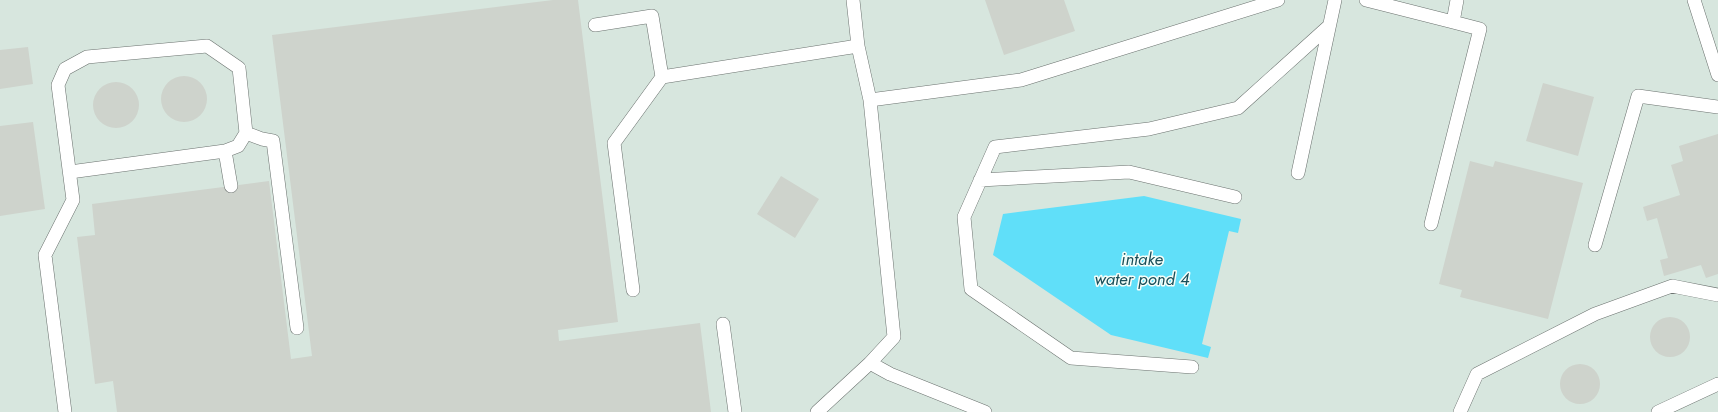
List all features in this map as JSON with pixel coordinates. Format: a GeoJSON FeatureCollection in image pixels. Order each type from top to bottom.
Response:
{"type":"FeatureCollection","features":[{"type":"Feature","properties":{"kind":"lane"},"geometry":{"type":"LineString","coordinates":[[817,412],[870,363],[894,337],[870,100],[858,46],[853,0]]}},
{"type":"Feature","properties":{"kind":"lane"},"geometry":{"type":"LineString","coordinates":[[870,100],[1021,80],[1278,0]]}},
{"type":"Feature","properties":{"kind":"lane"},"geometry":{"type":"LineString","coordinates":[[1298,173],[1335,0]]}},
{"type":"Feature","properties":{"kind":"lane"},"geometry":{"type":"LineString","coordinates":[[1366,0],[1480,30],[1431,224]]}},
{"type":"Feature","properties":{"kind":"lane"},"geometry":{"type":"LineString","coordinates":[[1453,22],[1457,0]]}},
{"type":"Feature","properties":{"kind":"lane"},"geometry":{"type":"LineString","coordinates":[[1694,0],[1718,75]]}},
{"type":"Feature","properties":{"kind":"lane"},"geometry":{"type":"LineString","coordinates":[[594,25],[652,16],[662,77]]}},
{"type":"Feature","properties":{"kind":"lane"},"geometry":{"type":"LineString","coordinates":[[1192,367],[1071,358],[971,289],[964,218],[996,147],[1149,129],[1238,108],[1329,26]]}},
{"type":"Feature","properties":{"kind":"lane"},"geometry":{"type":"LineString","coordinates":[[65,412],[45,255],[73,200],[58,85],[65,68],[88,57],[207,46],[239,68],[246,133],[238,146],[225,151],[70,172]]}},
{"type":"Feature","properties":{"kind":"lane"},"geometry":{"type":"LineString","coordinates":[[634,290],[614,143],[662,77],[858,46]]}},
{"type":"Feature","properties":{"kind":"lane"},"geometry":{"type":"LineString","coordinates":[[1596,245],[1638,96],[1718,107]]}},
{"type":"Feature","properties":{"kind":"lane"},"geometry":{"type":"LineString","coordinates":[[246,133],[262,139],[273,141],[297,328]]}},
{"type":"Feature","properties":{"kind":"lane"},"geometry":{"type":"LineString","coordinates":[[225,151],[231,186]]}},
{"type":"Feature","properties":{"kind":"lane"},"geometry":{"type":"LineString","coordinates":[[980,180],[1129,172],[1235,197]]}},
{"type":"Feature","properties":{"kind":"lane"},"geometry":{"type":"LineString","coordinates":[[1460,412],[1476,374],[1595,314],[1672,286],[1718,295]]}},
{"type":"Feature","properties":{"kind":"lane"},"geometry":{"type":"LineString","coordinates":[[723,324],[735,412]]}},
{"type":"Feature","properties":{"kind":"lane"},"geometry":{"type":"LineString","coordinates":[[870,363],[890,374],[985,412]]}},
{"type":"Feature","properties":{"kind":"lane"},"geometry":{"type":"LineString","coordinates":[[1658,412],[1718,384]]}},
{"type":"Feature","properties":{"kind":"shaded area"},"geometry":{"type":"Polygon","coordinates":[[[0,0],[1718,0],[1718,412],[0,412],[0,0]]]}},
{"type":"Feature","properties":{"kind":"water","name":"intake water pond 4"},"geometry":{"type":"Polygon","coordinates":[[[1144,196],[1241,219],[1238,233],[1229,231],[1202,344],[1211,347],[1208,358],[1111,335],[993,255],[1003,214],[1144,196]]]}},
{"type":"Feature","properties":{"kind":"building"},"geometry":{"type":"Polygon","coordinates":[[[553,0],[578,0],[618,322],[558,330],[559,341],[700,323],[711,412],[117,412],[113,381],[95,384],[77,237],[95,235],[92,204],[269,181],[291,359],[312,356],[272,35],[553,0]]]}},
{"type":"Feature","properties":{"kind":"building"},"geometry":{"type":"Polygon","coordinates":[[[985,0],[1064,0],[1075,31],[1004,55],[985,0]]]}},
{"type":"Feature","properties":{"kind":"building"},"geometry":{"type":"Polygon","coordinates":[[[28,47],[33,84],[0,89],[0,50],[28,47]]]}},
{"type":"Feature","properties":{"kind":"building"},"geometry":{"type":"Polygon","coordinates":[[[180,76],[188,76],[197,80],[203,86],[207,99],[203,112],[197,118],[188,122],[180,122],[171,118],[165,112],[161,103],[161,95],[165,86],[171,80],[180,76]]]}},
{"type":"Feature","properties":{"kind":"building"},"geometry":{"type":"Polygon","coordinates":[[[112,82],[120,82],[129,86],[135,92],[139,105],[135,118],[129,124],[120,128],[112,128],[103,124],[97,118],[93,109],[93,101],[97,92],[103,86],[112,82]]]}},
{"type":"Feature","properties":{"kind":"building"},"geometry":{"type":"Polygon","coordinates":[[[1543,83],[1594,97],[1578,156],[1526,141],[1543,83]]]}},
{"type":"Feature","properties":{"kind":"building"},"geometry":{"type":"Polygon","coordinates":[[[33,122],[45,209],[0,216],[0,126],[33,122]]]}},
{"type":"Feature","properties":{"kind":"building"},"geometry":{"type":"Polygon","coordinates":[[[1718,134],[1718,274],[1706,278],[1701,265],[1664,276],[1660,260],[1668,258],[1657,218],[1647,221],[1643,207],[1680,195],[1671,165],[1683,161],[1679,146],[1718,134]]]}},
{"type":"Feature","properties":{"kind":"building"},"geometry":{"type":"Polygon","coordinates":[[[1470,161],[1493,167],[1495,161],[1583,183],[1548,319],[1460,297],[1462,290],[1439,284],[1470,161]]]}},
{"type":"Feature","properties":{"kind":"building"},"geometry":{"type":"Polygon","coordinates":[[[781,176],[819,199],[795,238],[757,214],[781,176]]]}},
{"type":"Feature","properties":{"kind":"building"},"geometry":{"type":"Polygon","coordinates":[[[1674,317],[1681,320],[1687,326],[1690,337],[1689,345],[1681,354],[1674,357],[1666,357],[1659,354],[1651,345],[1650,333],[1653,326],[1662,318],[1674,317]]]}},
{"type":"Feature","properties":{"kind":"building"},"geometry":{"type":"Polygon","coordinates":[[[1584,364],[1591,367],[1597,373],[1600,384],[1599,392],[1591,401],[1584,404],[1576,404],[1569,401],[1561,392],[1560,380],[1563,373],[1572,365],[1584,364]]]}}]}
